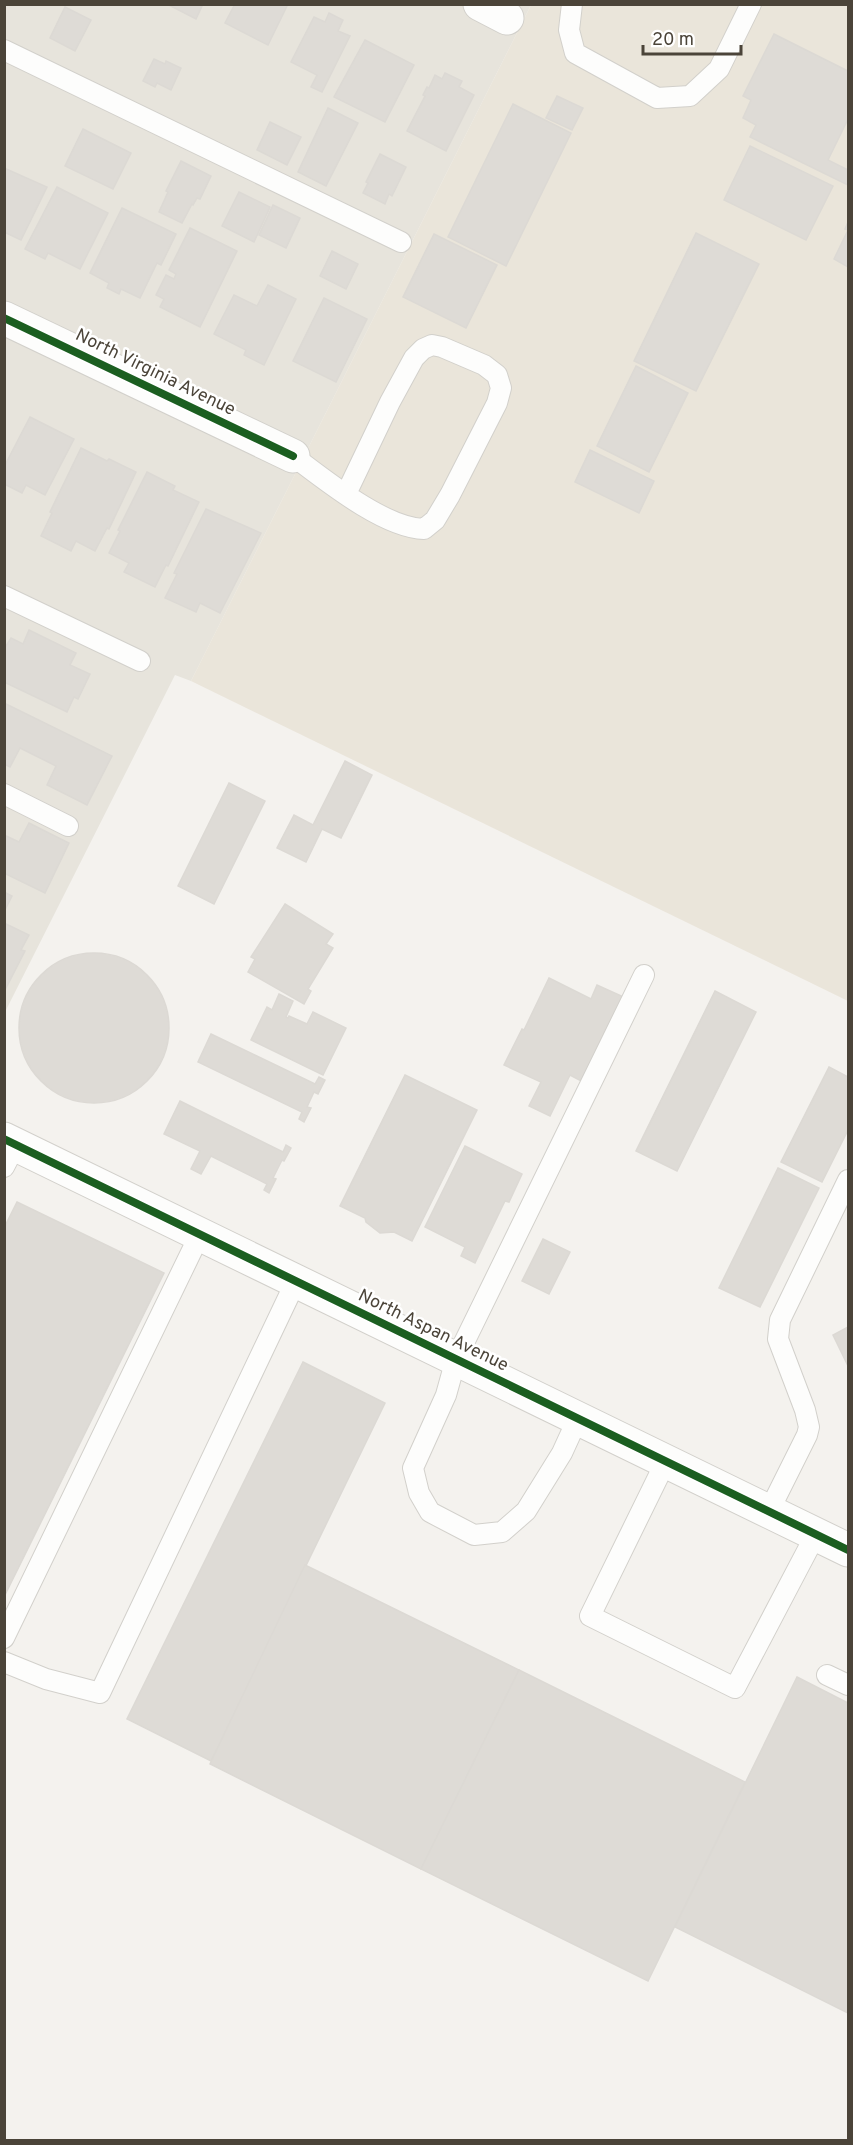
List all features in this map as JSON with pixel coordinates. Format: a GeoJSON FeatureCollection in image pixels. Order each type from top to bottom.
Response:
{"type":"FeatureCollection","features":[{"type":"Feature","properties":{"kind":"street","name":"North Virginia Avenue"},"geometry":{"type":"LineString","coordinates":[[4,318],[293,456]]}},
{"type":"Feature","properties":{"kind":"street","name":"North Aspan Avenue"},"geometry":{"type":"LineString","coordinates":[[8,1150],[200,1234],[849,1550]]}},
{"type":"Feature","properties":{"kind":"lane"},"geometry":{"type":"LineString","coordinates":[[572,4],[569,30],[575,53],[657,98],[690,96],[719,69],[751,4]]}},
{"type":"Feature","properties":{"kind":"lane"},"geometry":{"type":"LineString","coordinates":[[4,50],[401,242]]}},
{"type":"Feature","properties":{"kind":"lane"},"geometry":{"type":"LineString","coordinates":[[293,456],[346,494],[390,520],[414,529],[424,529],[435,520],[450,495],[497,403],[501,388],[496,375],[484,365],[442,347],[432,345],[423,349],[414,358],[390,402],[346,494]]}},
{"type":"Feature","properties":{"kind":"lane"},"geometry":{"type":"LineString","coordinates":[[4,596],[140,662]]}},
{"type":"Feature","properties":{"kind":"lane"},"geometry":{"type":"LineString","coordinates":[[4,794],[68,826]]}},
{"type":"Feature","properties":{"kind":"lane"},"geometry":{"type":"LineString","coordinates":[[578,1418],[562,1453],[526,1511],[502,1532],[474,1535],[430,1512],[419,1493],[413,1468],[446,1395],[456,1359],[644,975]]}},
{"type":"Feature","properties":{"kind":"lane"},"geometry":{"type":"LineString","coordinates":[[769,1511],[810,1427],[777,1339],[780,1320],[849,1180]]}},
{"type":"Feature","properties":{"kind":"lane"},"geometry":{"type":"LineString","coordinates":[[4,1638],[200,1234]]}},
{"type":"Feature","properties":{"kind":"lane"},"geometry":{"type":"LineString","coordinates":[[4,1662],[46,1679],[100,1693],[296,1281]]}},
{"type":"Feature","properties":{"kind":"lane"},"geometry":{"type":"LineString","coordinates":[[666,1461],[590,1616],[735,1688],[816,1534]]}},
{"type":"Feature","properties":{"kind":"lane"},"geometry":{"type":"LineString","coordinates":[[827,1674],[849,1685]]}},
{"type":"Feature","properties":{"kind":"shaded area"},"geometry":{"type":"Polygon","coordinates":[[[5,5],[531,5],[191,681],[175,675],[5,1012],[5,5]]]}},
{"type":"Feature","properties":{"kind":"shaded area"},"geometry":{"type":"Polygon","coordinates":[[[531,5],[848,5],[848,1001],[191,681],[531,5]]]}},
{"type":"Feature","properties":{"kind":"building"},"geometry":{"type":"Polygon","coordinates":[[[167,4],[203,4],[196,19],[167,4]]]}},
{"type":"Feature","properties":{"kind":"building"},"geometry":{"type":"Polygon","coordinates":[[[235,4],[288,4],[268,45],[225,23],[235,4]]]}},
{"type":"Feature","properties":{"kind":"building"},"geometry":{"type":"Polygon","coordinates":[[[65,7],[91,20],[75,51],[50,38],[65,7]]]}},
{"type":"Feature","properties":{"kind":"building"},"geometry":{"type":"Polygon","coordinates":[[[329,13],[343,20],[338,31],[350,36],[322,92],[311,87],[317,75],[291,62],[314,17],[325,22],[329,13]]]}},
{"type":"Feature","properties":{"kind":"building"},"geometry":{"type":"Polygon","coordinates":[[[774,34],[848,71],[848,119],[828,160],[848,170],[848,185],[750,137],[756,125],[743,118],[751,100],[743,96],[774,34]]]}},
{"type":"Feature","properties":{"kind":"building"},"geometry":{"type":"Polygon","coordinates":[[[365,40],[414,65],[385,122],[334,97],[365,40]]]}},
{"type":"Feature","properties":{"kind":"building"},"geometry":{"type":"Polygon","coordinates":[[[154,59],[165,64],[166,61],[181,68],[171,90],[157,83],[155,87],[143,81],[154,59]]]}},
{"type":"Feature","properties":{"kind":"building"},"geometry":{"type":"Polygon","coordinates":[[[445,73],[462,81],[459,87],[474,95],[446,151],[407,131],[425,96],[423,95],[427,87],[429,88],[435,75],[442,79],[445,73]]]}},
{"type":"Feature","properties":{"kind":"building"},"geometry":{"type":"Polygon","coordinates":[[[557,96],[583,108],[572,130],[546,118],[557,96]]]}},
{"type":"Feature","properties":{"kind":"building"},"geometry":{"type":"Polygon","coordinates":[[[513,104],[571,133],[506,266],[448,237],[513,104]]]}},
{"type":"Feature","properties":{"kind":"building"},"geometry":{"type":"Polygon","coordinates":[[[328,108],[358,123],[326,186],[298,172],[328,108]]]}},
{"type":"Feature","properties":{"kind":"building"},"geometry":{"type":"Polygon","coordinates":[[[270,122],[301,137],[287,165],[257,150],[270,122]]]}},
{"type":"Feature","properties":{"kind":"building"},"geometry":{"type":"Polygon","coordinates":[[[83,129],[131,153],[113,189],[65,166],[83,129]]]}},
{"type":"Feature","properties":{"kind":"building"},"geometry":{"type":"Polygon","coordinates":[[[750,146],[833,186],[806,240],[724,200],[750,146]]]}},
{"type":"Feature","properties":{"kind":"building"},"geometry":{"type":"Polygon","coordinates":[[[380,154],[406,167],[392,196],[389,194],[385,204],[363,193],[380,154]]]}},
{"type":"Feature","properties":{"kind":"building"},"geometry":{"type":"Polygon","coordinates":[[[181,161],[211,176],[200,199],[197,198],[192,204],[182,223],[159,212],[168,192],[166,191],[181,161]]]}},
{"type":"Feature","properties":{"kind":"building"},"geometry":{"type":"Polygon","coordinates":[[[4,168],[47,187],[21,240],[4,232],[4,168]]]}},
{"type":"Feature","properties":{"kind":"building"},"geometry":{"type":"Polygon","coordinates":[[[57,187],[108,213],[80,269],[48,253],[45,259],[25,249],[57,187]]]}},
{"type":"Feature","properties":{"kind":"building"},"geometry":{"type":"Polygon","coordinates":[[[239,192],[270,207],[254,242],[222,226],[239,192]]]}},
{"type":"Feature","properties":{"kind":"building"},"geometry":{"type":"Polygon","coordinates":[[[273,205],[300,218],[286,248],[259,235],[273,205]]]}},
{"type":"Feature","properties":{"kind":"building"},"geometry":{"type":"Polygon","coordinates":[[[122,208],[176,234],[161,265],[157,263],[140,298],[121,289],[119,294],[107,288],[109,283],[90,273],[122,208]]]}},
{"type":"Feature","properties":{"kind":"building"},"geometry":{"type":"Polygon","coordinates":[[[190,228],[237,251],[200,327],[160,307],[164,299],[156,295],[166,275],[174,279],[176,274],[169,270],[190,228]]]}},
{"type":"Feature","properties":{"kind":"building"},"geometry":{"type":"Polygon","coordinates":[[[848,230],[848,267],[834,259],[848,230]]]}},
{"type":"Feature","properties":{"kind":"building"},"geometry":{"type":"Polygon","coordinates":[[[696,233],[759,264],[696,391],[634,361],[696,233]]]}},
{"type":"Feature","properties":{"kind":"building"},"geometry":{"type":"Polygon","coordinates":[[[434,234],[497,265],[466,328],[403,297],[434,234]]]}},
{"type":"Feature","properties":{"kind":"building"},"geometry":{"type":"Polygon","coordinates":[[[332,251],[358,264],[346,289],[320,276],[332,251]]]}},
{"type":"Feature","properties":{"kind":"building"},"geometry":{"type":"Polygon","coordinates":[[[268,285],[296,299],[264,365],[244,355],[246,350],[214,334],[234,295],[257,306],[268,285]]]}},
{"type":"Feature","properties":{"kind":"building"},"geometry":{"type":"Polygon","coordinates":[[[324,298],[367,319],[336,382],[293,361],[324,298]]]}},
{"type":"Feature","properties":{"kind":"building"},"geometry":{"type":"Polygon","coordinates":[[[636,366],[688,393],[649,472],[597,446],[636,366]]]}},
{"type":"Feature","properties":{"kind":"building"},"geometry":{"type":"Polygon","coordinates":[[[30,417],[74,439],[45,495],[26,485],[22,493],[4,484],[4,467],[30,417]]]}},
{"type":"Feature","properties":{"kind":"building"},"geometry":{"type":"Polygon","coordinates":[[[81,448],[136,472],[109,529],[107,528],[95,551],[76,541],[71,551],[41,536],[81,448]]]}},
{"type":"Feature","properties":{"kind":"building"},"geometry":{"type":"Polygon","coordinates":[[[590,450],[654,481],[639,513],[575,482],[590,450]]]}},
{"type":"Feature","properties":{"kind":"building"},"geometry":{"type":"Polygon","coordinates":[[[147,472],[175,486],[173,490],[199,502],[168,566],[166,565],[155,587],[124,572],[129,563],[109,553],[147,472]]]}},
{"type":"Feature","properties":{"kind":"building"},"geometry":{"type":"Polygon","coordinates":[[[206,509],[261,533],[220,613],[200,603],[196,612],[165,598],[177,574],[174,573],[206,509]]]}},
{"type":"Feature","properties":{"kind":"building"},"geometry":{"type":"Polygon","coordinates":[[[29,630],[76,653],[70,665],[90,674],[78,699],[74,697],[67,712],[4,682],[4,646],[11,638],[23,644],[29,630]]]}},
{"type":"Feature","properties":{"kind":"building"},"geometry":{"type":"Polygon","coordinates":[[[4,703],[112,756],[87,805],[47,785],[56,766],[20,748],[10,767],[4,764],[4,703]]]}},
{"type":"Feature","properties":{"kind":"building"},"geometry":{"type":"Polygon","coordinates":[[[345,761],[372,775],[341,838],[322,829],[306,862],[277,848],[294,815],[313,825],[345,761]]]}},
{"type":"Feature","properties":{"kind":"building"},"geometry":{"type":"Polygon","coordinates":[[[229,783],[265,801],[214,904],[178,886],[229,783]]]}},
{"type":"Feature","properties":{"kind":"building"},"geometry":{"type":"Polygon","coordinates":[[[29,823],[69,843],[45,893],[4,873],[4,835],[19,842],[29,823]]]}},
{"type":"Feature","properties":{"kind":"building"},"geometry":{"type":"Polygon","coordinates":[[[4,892],[12,896],[4,912],[4,892]]]}},
{"type":"Feature","properties":{"kind":"building"},"geometry":{"type":"Polygon","coordinates":[[[285,904],[333,934],[326,944],[333,948],[308,989],[311,991],[304,1004],[248,972],[255,959],[251,957],[285,904]]]}},
{"type":"Feature","properties":{"kind":"building"},"geometry":{"type":"Polygon","coordinates":[[[4,923],[29,935],[21,950],[25,951],[4,992],[4,923]]]}},
{"type":"Feature","properties":{"kind":"building"},"geometry":{"type":"Polygon","coordinates":[[[94,953],[123,959],[147,975],[163,999],[169,1028],[163,1057],[147,1081],[123,1097],[94,1103],[65,1097],[41,1081],[25,1057],[19,1028],[25,999],[41,975],[65,959],[94,953]]]}},
{"type":"Feature","properties":{"kind":"building"},"geometry":{"type":"Polygon","coordinates":[[[549,978],[591,999],[597,985],[626,998],[585,1083],[570,1075],[550,1116],[529,1106],[541,1082],[504,1065],[549,978]]]}},
{"type":"Feature","properties":{"kind":"building"},"geometry":{"type":"Polygon","coordinates":[[[715,991],[756,1012],[677,1171],[636,1151],[715,991]]]}},
{"type":"Feature","properties":{"kind":"building"},"geometry":{"type":"Polygon","coordinates":[[[279,994],[293,1001],[286,1017],[289,1016],[307,1024],[313,1012],[346,1028],[323,1075],[251,1040],[267,1007],[272,1010],[279,994]]]}},
{"type":"Feature","properties":{"kind":"building"},"geometry":{"type":"Polygon","coordinates":[[[211,1034],[315,1084],[319,1077],[325,1080],[318,1094],[314,1092],[307,1107],[311,1108],[304,1122],[299,1119],[302,1112],[198,1062],[211,1034]]]}},
{"type":"Feature","properties":{"kind":"building"},"geometry":{"type":"Polygon","coordinates":[[[829,1067],[848,1077],[848,1130],[822,1182],[781,1162],[829,1067]]]}},
{"type":"Feature","properties":{"kind":"building"},"geometry":{"type":"Polygon","coordinates":[[[405,1075],[477,1110],[412,1241],[394,1232],[380,1233],[366,1222],[365,1218],[340,1206],[405,1075]]]}},
{"type":"Feature","properties":{"kind":"building"},"geometry":{"type":"Polygon","coordinates":[[[180,1101],[283,1152],[286,1145],[291,1148],[273,1178],[276,1179],[269,1193],[264,1190],[267,1184],[211,1156],[201,1174],[191,1169],[200,1151],[164,1134],[180,1101]]]}},
{"type":"Feature","properties":{"kind":"building"},"geometry":{"type":"Polygon","coordinates":[[[465,1146],[522,1174],[509,1202],[505,1201],[475,1263],[461,1256],[465,1247],[425,1227],[465,1146]]]}},
{"type":"Feature","properties":{"kind":"building"},"geometry":{"type":"Polygon","coordinates":[[[778,1168],[819,1188],[760,1307],[719,1288],[778,1168]]]}},
{"type":"Feature","properties":{"kind":"building"},"geometry":{"type":"Polygon","coordinates":[[[17,1202],[164,1273],[4,1597],[4,1228],[17,1202]]]}},
{"type":"Feature","properties":{"kind":"building"},"geometry":{"type":"Polygon","coordinates":[[[543,1239],[570,1252],[549,1294],[522,1281],[543,1239]]]}},
{"type":"Feature","properties":{"kind":"building"},"geometry":{"type":"Polygon","coordinates":[[[848,1327],[848,1366],[833,1335],[848,1327]]]}},
{"type":"Feature","properties":{"kind":"building"},"geometry":{"type":"Polygon","coordinates":[[[303,1362],[385,1403],[211,1761],[127,1719],[303,1362]]]}},
{"type":"Feature","properties":{"kind":"building"},"geometry":{"type":"Polygon","coordinates":[[[305,1565],[519,1670],[421,1869],[210,1764],[305,1565]]]}},
{"type":"Feature","properties":{"kind":"building"},"geometry":{"type":"Polygon","coordinates":[[[519,1670],[745,1782],[648,1981],[421,1869],[519,1670]]]}},
{"type":"Feature","properties":{"kind":"building"},"geometry":{"type":"Polygon","coordinates":[[[797,1677],[848,1703],[848,2013],[675,1927],[797,1677]]]}},
{"type":"Feature","properties":{"kind":"cycle path"},"geometry":{"type":"LineString","coordinates":[[4,318],[293,456]]}},
{"type":"Feature","properties":{"kind":"cycle path"},"geometry":{"type":"LineString","coordinates":[[4,1139],[848,1550]]}}]}
